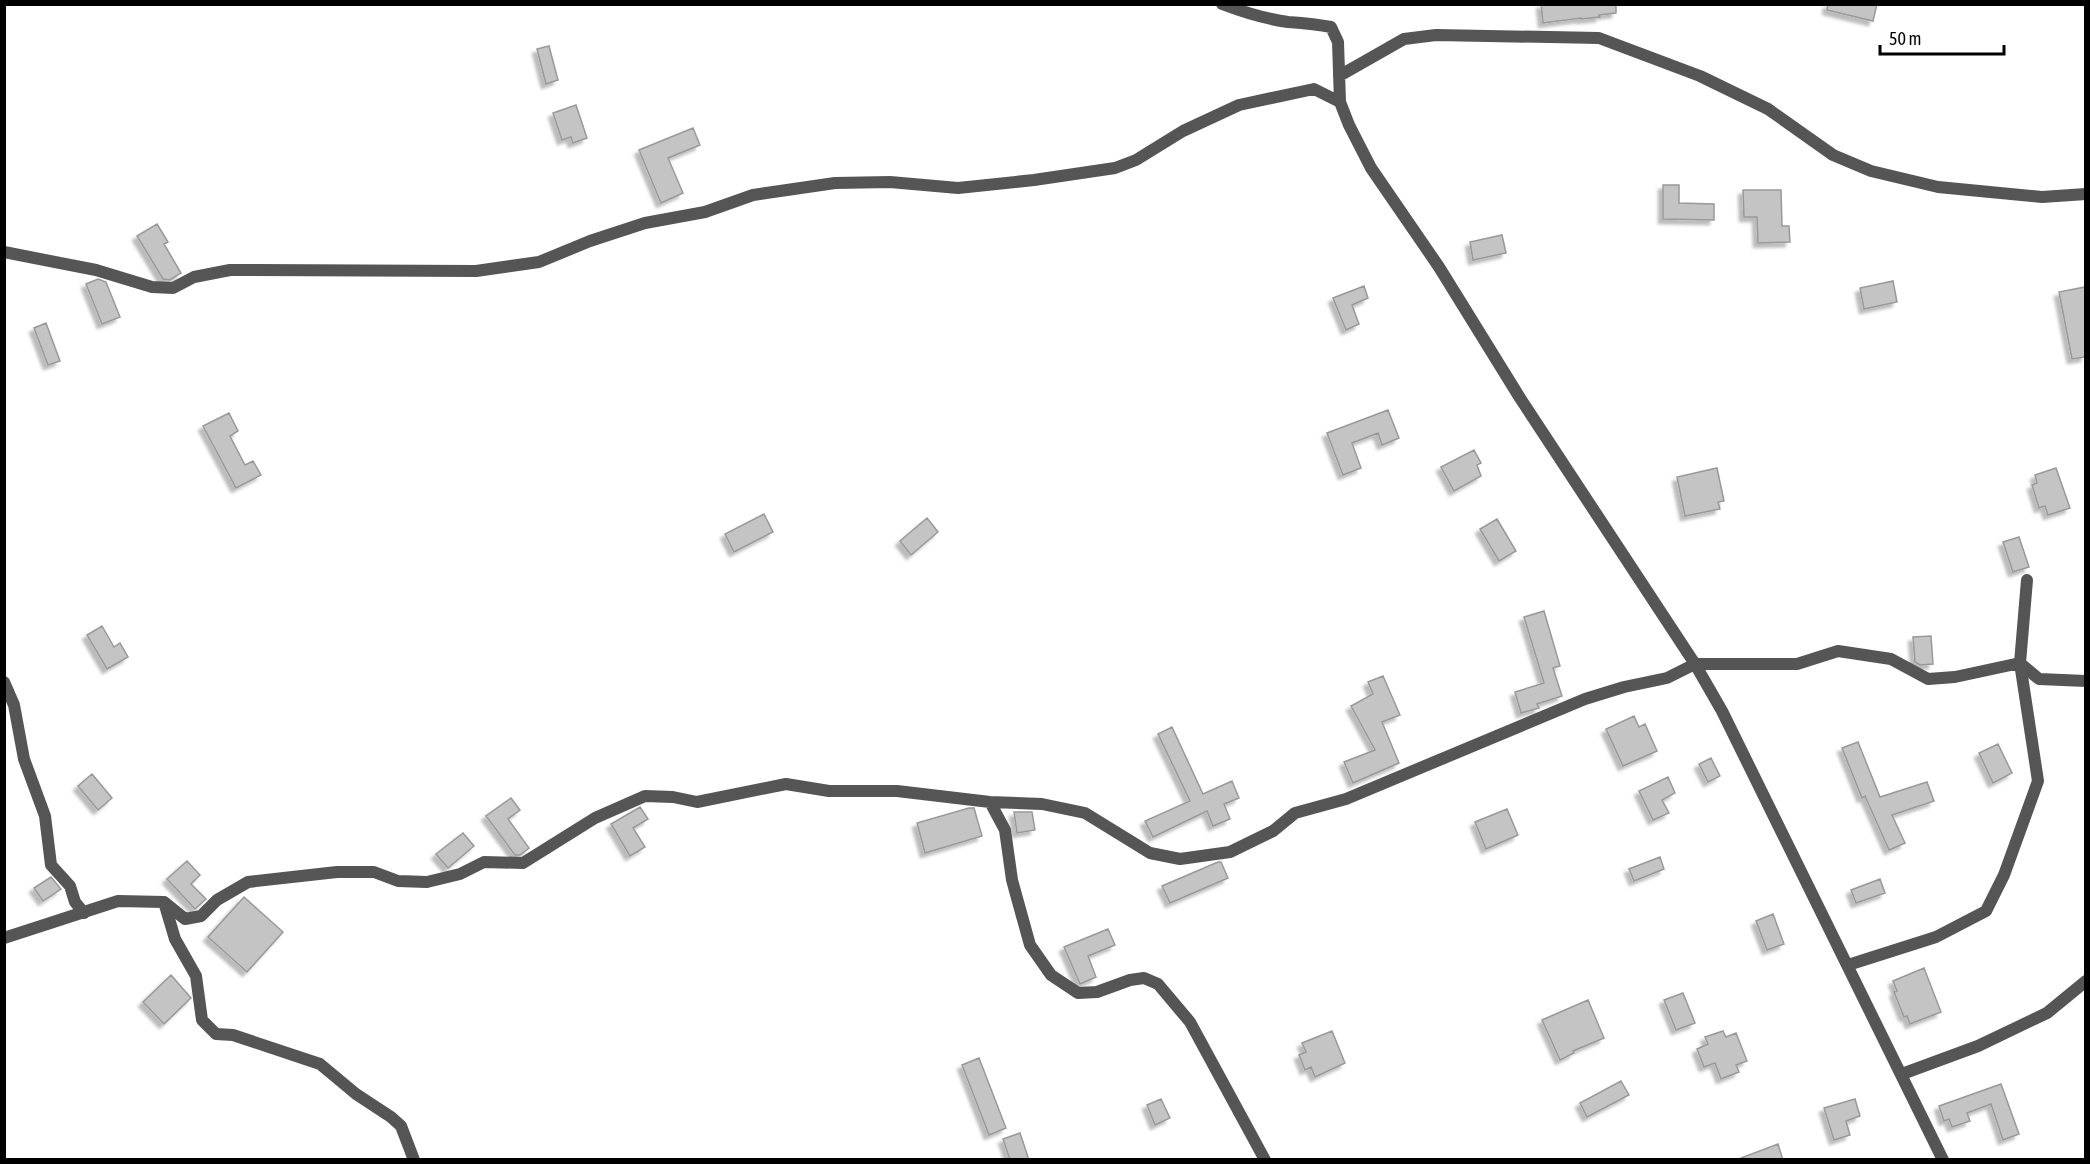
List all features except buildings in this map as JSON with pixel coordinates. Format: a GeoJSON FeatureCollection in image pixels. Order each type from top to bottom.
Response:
{"type":"FeatureCollection","features":[{"type":"Feature","properties":{"kind":"street"},"geometry":{"type":"LineString","coordinates":[[1222,4],[1241,11],[1286,21],[1331,27],[1338,42],[1340,102],[1348,124],[1371,168],[1439,267],[1520,398],[1695,664],[1722,711],[1943,1160]]}},
{"type":"Feature","properties":{"kind":"street"},"geometry":{"type":"LineString","coordinates":[[1339,76],[1404,39],[1436,35],[1599,38],[1700,76],[1768,109],[1833,155],[1871,171],[1938,187],[2042,197],[2085,194]]}},
{"type":"Feature","properties":{"kind":"street"},"geometry":{"type":"LineString","coordinates":[[4,252],[96,270],[152,286],[173,288],[194,277],[230,270],[476,271],[539,262],[590,241],[645,223],[705,213],[753,195],[835,183],[890,182],[958,188],[1115,168],[1136,159],[1183,131],[1239,105],[1314,89],[1340,102]]}},
{"type":"Feature","properties":{"kind":"street"},"geometry":{"type":"LineString","coordinates":[[1848,965],[1936,937],[1986,911],[2004,875],[2038,781],[2020,663],[2027,580]]}},
{"type":"Feature","properties":{"kind":"street"},"geometry":{"type":"LineString","coordinates":[[4,938],[118,901],[164,902],[185,919],[201,916],[217,900],[248,882],[337,872],[374,872],[398,882],[427,882],[460,874],[484,862],[523,862],[595,818],[645,796],[673,796],[697,802],[786,784],[829,791],[897,790],[990,802],[1042,804],[1085,813],[1150,854],[1180,859],[1230,852],[1273,831],[1295,813],[1346,799],[1585,699],[1624,687],[1667,678],[1695,664],[1797,664],[1838,651],[1891,659],[1928,679],[1955,677],[2020,663]]}},
{"type":"Feature","properties":{"kind":"street"},"geometry":{"type":"LineString","coordinates":[[2020,663],[2039,679],[2085,681]]}},
{"type":"Feature","properties":{"kind":"street"},"geometry":{"type":"LineString","coordinates":[[4,682],[14,705],[24,759],[45,816],[51,865],[70,886],[75,902],[84,913]]}},
{"type":"Feature","properties":{"kind":"street"},"geometry":{"type":"LineString","coordinates":[[990,802],[1005,830],[1012,880],[1030,945],[1051,975],[1078,993],[1097,992],[1130,980],[1144,978],[1158,984],[1190,1022],[1265,1160]]}},
{"type":"Feature","properties":{"kind":"street"},"geometry":{"type":"LineString","coordinates":[[164,902],[175,939],[196,976],[202,1020],[216,1034],[232,1035],[320,1064],[356,1094],[402,1126],[414,1160]]}},
{"type":"Feature","properties":{"kind":"street"},"geometry":{"type":"LineString","coordinates":[[1902,1074],[1978,1046],[2047,1013],[2085,981]]}}]}
